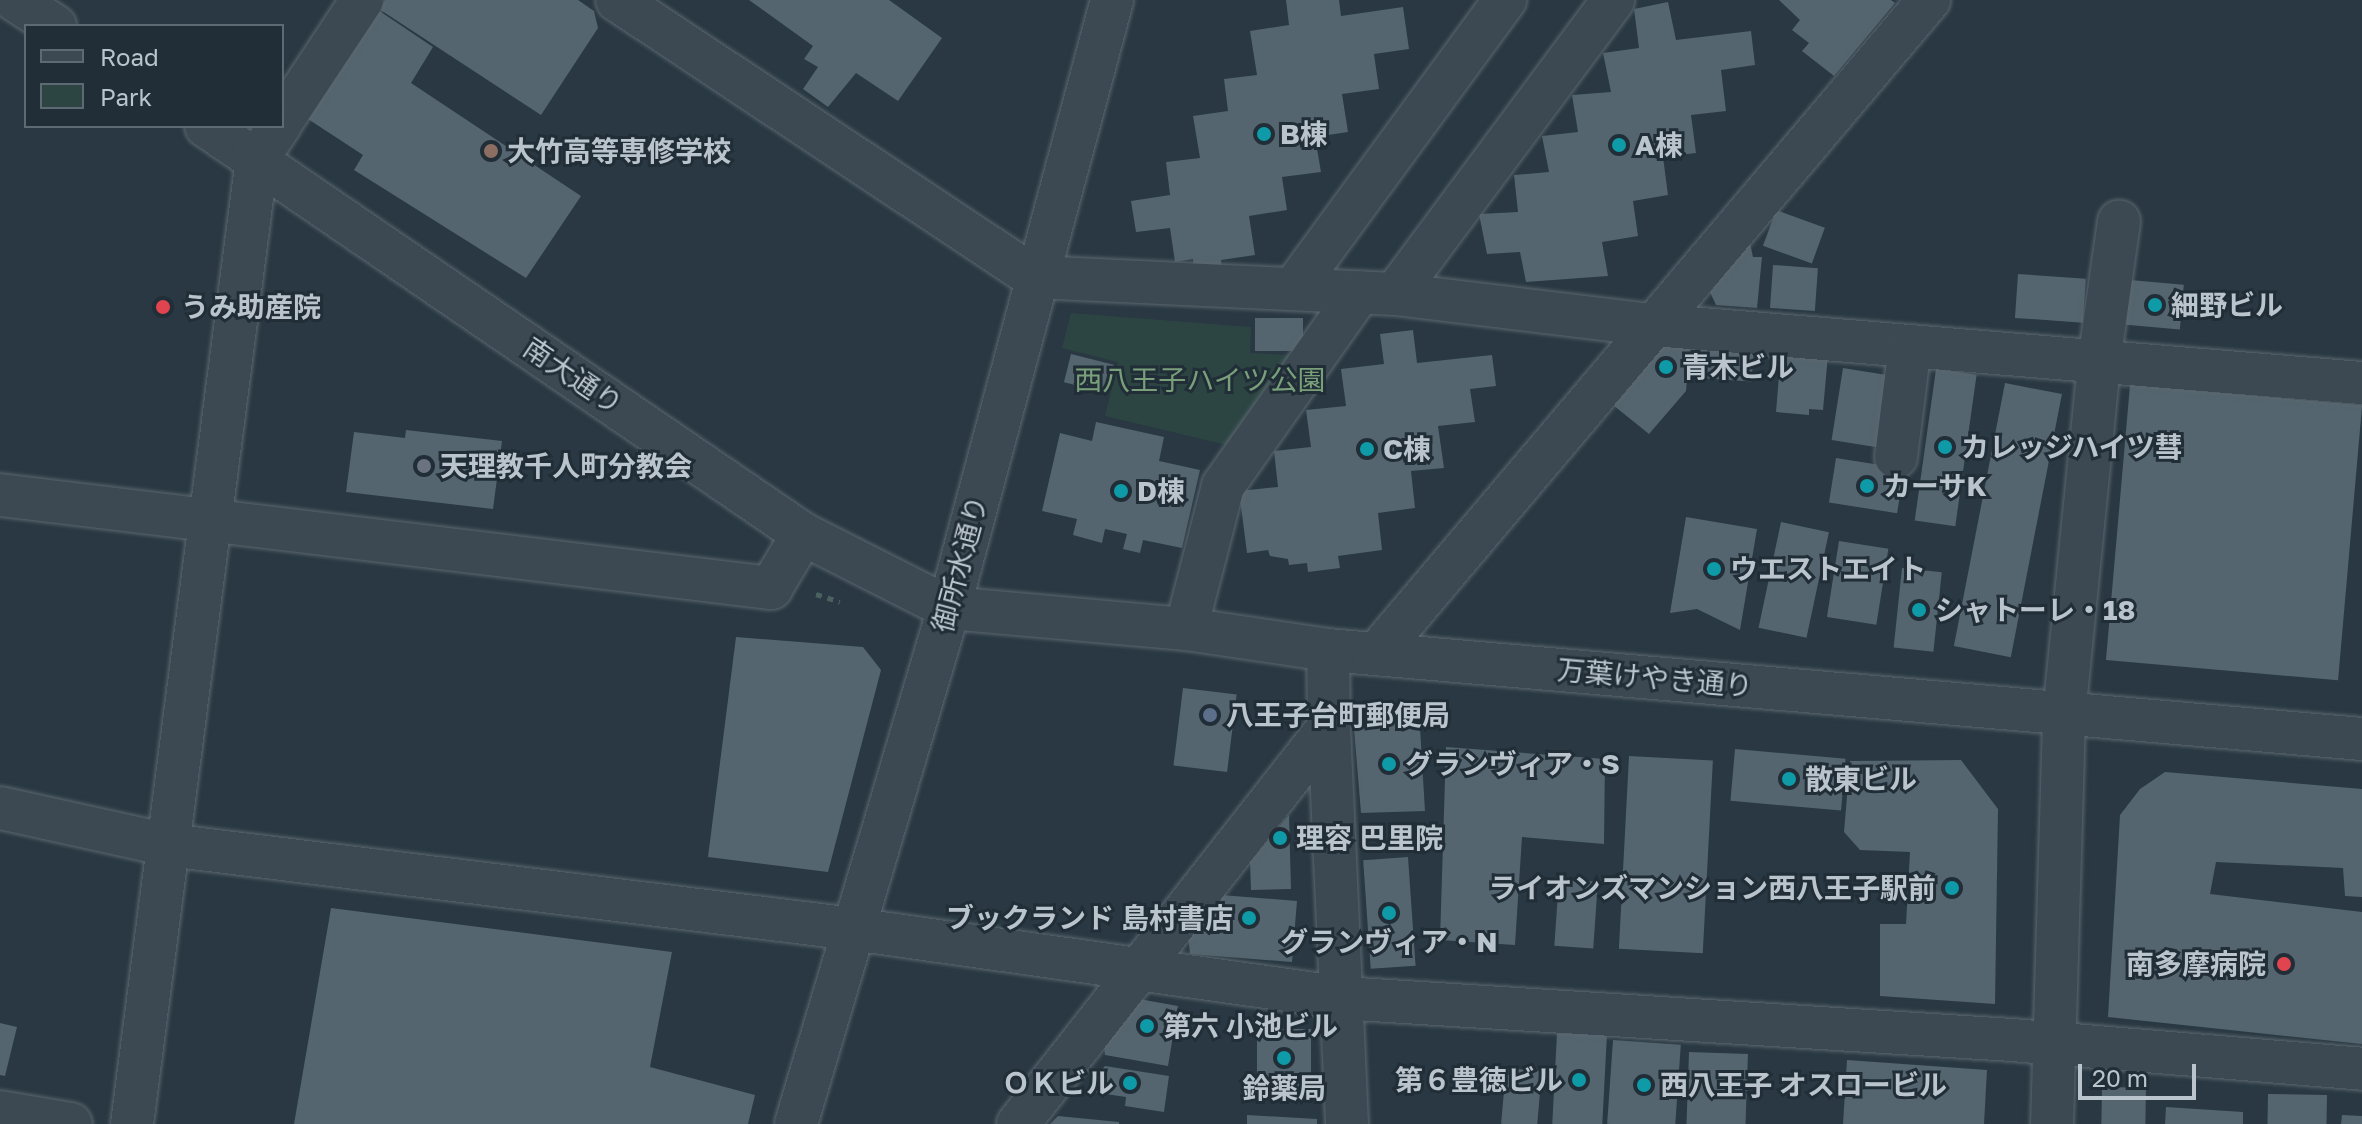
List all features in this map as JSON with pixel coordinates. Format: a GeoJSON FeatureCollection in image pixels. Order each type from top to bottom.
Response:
{"type":"FeatureCollection","features":[{"type":"Feature","properties":{"kind":"street"},"geometry":{"type":"LineString","coordinates":[[15,0],[52,24]]}},
{"type":"Feature","properties":{"kind":"street"},"geometry":{"type":"LineString","coordinates":[[284,118],[362,0]]}},
{"type":"Feature","properties":{"kind":"street"},"geometry":{"type":"LineString","coordinates":[[617,0],[1034,277],[1378,293],[1653,325],[2362,383]]}},
{"type":"Feature","properties":{"kind":"street","name":"御所水通り"},"geometry":{"type":"LineString","coordinates":[[796,1124],[949,608],[1034,277],[1112,0]]}},
{"type":"Feature","properties":{"kind":"street"},"geometry":{"type":"LineString","coordinates":[[1295,287],[1505,0]]}},
{"type":"Feature","properties":{"kind":"street"},"geometry":{"type":"LineString","coordinates":[[1186,629],[1223,486],[1613,0]]}},
{"type":"Feature","properties":{"kind":"street"},"geometry":{"type":"LineString","coordinates":[[1378,652],[1929,0]]}},
{"type":"Feature","properties":{"kind":"street","name":"南大通り"},"geometry":{"type":"LineString","coordinates":[[221,128],[273,135],[803,534],[949,608]]}},
{"type":"Feature","properties":{"kind":"street"},"geometry":{"type":"LineString","coordinates":[[132,1124],[210,524],[273,135]]}},
{"type":"Feature","properties":{"kind":"street"},"geometry":{"type":"LineString","coordinates":[[2052,1124],[2064,715],[2099,362],[2119,221]]}},
{"type":"Feature","properties":{"kind":"street"},"geometry":{"type":"LineString","coordinates":[[1896,457],[1910,346]]}},
{"type":"Feature","properties":{"kind":"street"},"geometry":{"type":"LineString","coordinates":[[0,495],[210,524],[771,588],[803,534]]}},
{"type":"Feature","properties":{"kind":"street","name":"万葉けやき通り"},"geometry":{"type":"LineString","coordinates":[[949,608],[1186,629],[1328,650],[2362,739]]}},
{"type":"Feature","properties":{"kind":"street"},"geometry":{"type":"LineString","coordinates":[[1328,650],[1347,1124]]}},
{"type":"Feature","properties":{"kind":"street"},"geometry":{"type":"LineString","coordinates":[[1018,1124],[1136,969],[1329,727]]}},
{"type":"Feature","properties":{"kind":"street"},"geometry":{"type":"LineString","coordinates":[[0,808],[168,845],[853,929],[1341,998],[2056,1044],[2362,1069]]}},
{"type":"Feature","properties":{"kind":"street"},"geometry":{"type":"LineString","coordinates":[[0,1112],[71,1124]]}},
{"type":"Feature","properties":{"kind":"green space","name":"西八王子ハイツ公園"},"geometry":{"type":"Polygon","coordinates":[[[1071,313],[1251,327],[1250,353],[1316,356],[1248,450],[1105,416],[1118,362],[1062,348],[1071,313]]]}},
{"type":"Feature","properties":{"kind":"building"},"geometry":{"type":"Polygon","coordinates":[[[385,0],[578,0],[594,11],[598,28],[541,115],[379,9],[385,0]]]}},
{"type":"Feature","properties":{"kind":"building"},"geometry":{"type":"Polygon","coordinates":[[[749,0],[889,0],[942,38],[898,101],[856,73],[828,107],[803,89],[818,67],[804,59],[813,46],[749,0]]]}},
{"type":"Feature","properties":{"kind":"building","name":"B棟"},"geometry":{"type":"Polygon","coordinates":[[[1286,0],[1339,0],[1341,16],[1403,7],[1409,49],[1374,54],[1379,89],[1342,94],[1348,132],[1315,137],[1321,172],[1282,177],[1287,210],[1249,216],[1255,255],[1221,260],[1222,268],[1194,272],[1193,259],[1175,262],[1170,228],[1136,232],[1131,201],[1170,195],[1166,162],[1200,158],[1193,116],[1228,111],[1224,79],[1257,75],[1250,31],[1289,25],[1286,0]]]}},
{"type":"Feature","properties":{"kind":"building"},"geometry":{"type":"Polygon","coordinates":[[[1779,0],[1891,0],[1895,3],[1834,76],[1802,51],[1809,43],[1792,30],[1800,20],[1779,0]]]}},
{"type":"Feature","properties":{"kind":"building","name":"A棟"},"geometry":{"type":"Polygon","coordinates":[[[1668,2],[1676,40],[1751,31],[1755,65],[1721,70],[1726,111],[1691,115],[1696,153],[1663,157],[1668,195],[1633,201],[1638,236],[1602,242],[1608,276],[1526,282],[1520,252],[1487,254],[1479,214],[1518,212],[1514,175],[1549,172],[1542,136],[1578,132],[1572,95],[1611,92],[1603,53],[1639,48],[1634,9],[1668,2]]]}},
{"type":"Feature","properties":{"kind":"building"},"geometry":{"type":"Polygon","coordinates":[[[378,10],[433,47],[411,83],[581,196],[526,278],[354,170],[363,155],[308,119],[378,10]]]}},
{"type":"Feature","properties":{"kind":"building"},"geometry":{"type":"Polygon","coordinates":[[[1776,210],[1825,228],[1812,263],[1763,246],[1776,210]]]}},
{"type":"Feature","properties":{"kind":"building"},"geometry":{"type":"Polygon","coordinates":[[[1750,243],[1753,257],[1762,257],[1757,308],[1716,305],[1710,292],[1750,243]]]}},
{"type":"Feature","properties":{"kind":"building"},"geometry":{"type":"Polygon","coordinates":[[[1773,265],[1818,268],[1815,311],[1770,308],[1773,265]]]}},
{"type":"Feature","properties":{"kind":"building"},"geometry":{"type":"Polygon","coordinates":[[[2018,274],[2086,279],[2083,323],[2015,318],[2018,274]]]}},
{"type":"Feature","properties":{"kind":"building","name":"細野ビル"},"geometry":{"type":"Polygon","coordinates":[[[2130,280],[2184,285],[2180,330],[2126,325],[2130,280]]]}},
{"type":"Feature","properties":{"kind":"building"},"geometry":{"type":"Polygon","coordinates":[[[1255,318],[1303,318],[1303,351],[1255,351],[1255,318]]]}},
{"type":"Feature","properties":{"kind":"building","name":"C棟"},"geometry":{"type":"Polygon","coordinates":[[[1413,330],[1417,363],[1492,355],[1496,386],[1470,389],[1475,422],[1438,426],[1444,468],[1411,471],[1415,508],[1378,513],[1382,550],[1338,556],[1340,568],[1308,572],[1307,563],[1289,565],[1288,559],[1270,556],[1268,550],[1247,553],[1239,491],[1278,487],[1274,451],[1311,447],[1306,410],[1346,406],[1341,369],[1384,364],[1380,334],[1413,330]]]}},
{"type":"Feature","properties":{"kind":"building","name":"青木ビル"},"geometry":{"type":"Polygon","coordinates":[[[1664,342],[1690,344],[1686,391],[1649,434],[1613,405],[1664,342]]]}},
{"type":"Feature","properties":{"kind":"building"},"geometry":{"type":"Polygon","coordinates":[[[1701,345],[1754,349],[1752,382],[1699,378],[1701,345]]]}},
{"type":"Feature","properties":{"kind":"building"},"geometry":{"type":"Polygon","coordinates":[[[1781,351],[1828,355],[1823,410],[1809,409],[1809,415],[1776,412],[1781,351]]]}},
{"type":"Feature","properties":{"kind":"building"},"geometry":{"type":"Polygon","coordinates":[[[1071,354],[1114,365],[1107,393],[1064,382],[1071,354]]]}},
{"type":"Feature","properties":{"kind":"building"},"geometry":{"type":"Polygon","coordinates":[[[1843,368],[1888,375],[1877,447],[1832,440],[1843,368]]]}},
{"type":"Feature","properties":{"kind":"building","name":"カレッジハイツ彗"},"geometry":{"type":"Polygon","coordinates":[[[1936,369],[1977,375],[1955,526],[1915,521],[1936,369]]]}},
{"type":"Feature","properties":{"kind":"building"},"geometry":{"type":"Polygon","coordinates":[[[2005,383],[2062,394],[2011,657],[1954,646],[2005,383]]]}},
{"type":"Feature","properties":{"kind":"building"},"geometry":{"type":"Polygon","coordinates":[[[2130,385],[2362,405],[2338,680],[2106,660],[2130,385]]]}},
{"type":"Feature","properties":{"kind":"building","name":"D棟"},"geometry":{"type":"Polygon","coordinates":[[[1096,422],[1164,437],[1159,461],[1200,470],[1182,548],[1143,540],[1140,553],[1123,549],[1127,534],[1105,529],[1102,543],[1073,535],[1077,519],[1042,511],[1060,433],[1092,441],[1096,422]]]}},
{"type":"Feature","properties":{"kind":"building","name":"天理教千人町分教会"},"geometry":{"type":"Polygon","coordinates":[[[406,430],[502,441],[493,509],[346,492],[354,432],[405,438],[406,430]]]}},
{"type":"Feature","properties":{"kind":"building","name":"カーサK"},"geometry":{"type":"Polygon","coordinates":[[[1836,458],[1904,469],[1897,513],[1829,502],[1836,458]]]}},
{"type":"Feature","properties":{"kind":"building","name":"ウエストエイト"},"geometry":{"type":"Polygon","coordinates":[[[1686,517],[1757,529],[1740,630],[1697,609],[1670,613],[1686,517]]]}},
{"type":"Feature","properties":{"kind":"building"},"geometry":{"type":"Polygon","coordinates":[[[1781,522],[1829,532],[1806,638],[1759,628],[1781,522]]]}},
{"type":"Feature","properties":{"kind":"building"},"geometry":{"type":"Polygon","coordinates":[[[1839,541],[1888,549],[1876,625],[1827,617],[1839,541]]]}},
{"type":"Feature","properties":{"kind":"building","name":"シャトーレ・18"},"geometry":{"type":"Polygon","coordinates":[[[1902,568],[1942,572],[1933,652],[1894,648],[1902,568]]]}},
{"type":"Feature","properties":{"kind":"building"},"geometry":{"type":"Polygon","coordinates":[[[736,637],[863,647],[881,670],[828,872],[708,857],[736,637]]]}},
{"type":"Feature","properties":{"kind":"building"},"geometry":{"type":"Polygon","coordinates":[[[1183,688],[1237,695],[1227,772],[1173,765],[1183,688]]]}},
{"type":"Feature","properties":{"kind":"building","name":"グランヴィア・S"},"geometry":{"type":"Polygon","coordinates":[[[1374,706],[1419,711],[1425,811],[1361,813],[1353,717],[1374,706]]]}},
{"type":"Feature","properties":{"kind":"building"},"geometry":{"type":"Polygon","coordinates":[[[1446,747],[1605,759],[1604,844],[1522,837],[1515,945],[1440,940],[1446,747]]]}},
{"type":"Feature","properties":{"kind":"building","name":"散東ビル"},"geometry":{"type":"Polygon","coordinates":[[[1735,749],[1846,759],[1841,810],[1730,801],[1735,749]]]}},
{"type":"Feature","properties":{"kind":"building"},"geometry":{"type":"Polygon","coordinates":[[[1629,756],[1713,760],[1703,953],[1619,949],[1629,756]]]}},
{"type":"Feature","properties":{"kind":"building","name":"ライオンズマンション西八王子駅前"},"geometry":{"type":"Polygon","coordinates":[[[1961,760],[1998,809],[1995,1004],[1880,996],[1880,924],[1906,924],[1910,852],[1860,850],[1844,832],[1850,761],[1961,760]]]}},
{"type":"Feature","properties":{"kind":"building"},"geometry":{"type":"Polygon","coordinates":[[[2165,772],[2362,789],[2362,897],[2345,896],[2343,868],[2216,862],[2210,894],[2362,912],[2362,1044],[2108,1017],[2120,815],[2140,789],[2165,772]]]}},
{"type":"Feature","properties":{"kind":"building","name":"理容 巴里院"},"geometry":{"type":"Polygon","coordinates":[[[1289,815],[1291,889],[1251,890],[1250,862],[1289,815]]]}},
{"type":"Feature","properties":{"kind":"building","name":"グランヴィア・N"},"geometry":{"type":"Polygon","coordinates":[[[1408,857],[1416,966],[1371,969],[1363,860],[1408,857]]]}},
{"type":"Feature","properties":{"kind":"building"},"geometry":{"type":"Polygon","coordinates":[[[1559,879],[1598,882],[1593,949],[1554,946],[1559,879]]]}},
{"type":"Feature","properties":{"kind":"building","name":"ブックランド 島村書店"},"geometry":{"type":"Polygon","coordinates":[[[1221,895],[1297,901],[1292,962],[1190,954],[1188,935],[1221,895]]]}},
{"type":"Feature","properties":{"kind":"building"},"geometry":{"type":"Polygon","coordinates":[[[331,908],[672,952],[650,1067],[755,1095],[748,1124],[294,1124],[331,908]]]}},
{"type":"Feature","properties":{"kind":"building","name":"第六 小池ビル"},"geometry":{"type":"Polygon","coordinates":[[[1139,999],[1178,1006],[1168,1066],[1105,1055],[1104,1046],[1139,999]]]}},
{"type":"Feature","properties":{"kind":"building"},"geometry":{"type":"Polygon","coordinates":[[[0,1023],[17,1027],[5,1076],[0,1075],[0,1023]]]}},
{"type":"Feature","properties":{"kind":"building","name":"鈴薬局"},"geometry":{"type":"Polygon","coordinates":[[[1257,1029],[1311,1029],[1311,1087],[1257,1087],[1257,1029]]]}},
{"type":"Feature","properties":{"kind":"building","name":"第６豊徳ビル"},"geometry":{"type":"Polygon","coordinates":[[[1557,1033],[1607,1036],[1602,1124],[1552,1124],[1557,1033]]]}},
{"type":"Feature","properties":{"kind":"building","name":"西八王子 オスロービル"},"geometry":{"type":"Polygon","coordinates":[[[1613,1040],[1681,1045],[1675,1124],[1607,1124],[1613,1040]]]}},
{"type":"Feature","properties":{"kind":"building"},"geometry":{"type":"Polygon","coordinates":[[[1689,1052],[1748,1054],[1746,1124],[1686,1124],[1689,1052]]]}},
{"type":"Feature","properties":{"kind":"building"},"geometry":{"type":"Polygon","coordinates":[[[1847,1060],[1987,1070],[1984,1124],[1843,1124],[1847,1060]]]}},
{"type":"Feature","properties":{"kind":"building","name":"ＯＫビル"},"geometry":{"type":"Polygon","coordinates":[[[1105,1066],[1169,1076],[1164,1112],[1125,1106],[1126,1097],[1085,1091],[1105,1066]]]}},
{"type":"Feature","properties":{"kind":"building"},"geometry":{"type":"Polygon","coordinates":[[[1506,1068],[1542,1071],[1537,1124],[1501,1124],[1506,1068]]]}},
{"type":"Feature","properties":{"kind":"building"},"geometry":{"type":"Polygon","coordinates":[[[2102,1087],[2146,1088],[2145,1124],[2101,1124],[2102,1087]]]}},
{"type":"Feature","properties":{"kind":"building"},"geometry":{"type":"Polygon","coordinates":[[[2268,1094],[2327,1095],[2326,1124],[2267,1124],[2268,1094]]]}},
{"type":"Feature","properties":{"kind":"building"},"geometry":{"type":"Polygon","coordinates":[[[2166,1107],[2243,1112],[2243,1124],[2165,1124],[2166,1107]]]}},
{"type":"Feature","properties":{"kind":"building"},"geometry":{"type":"Polygon","coordinates":[[[1247,1115],[1317,1119],[1317,1124],[1247,1124],[1247,1115]]]}},
{"type":"Feature","properties":{"kind":"building"},"geometry":{"type":"Polygon","coordinates":[[[2342,1115],[2362,1116],[2362,1124],[2341,1124],[2342,1115]]]}},
{"type":"Feature","properties":{"kind":"building"},"geometry":{"type":"Polygon","coordinates":[[[1058,1116],[1119,1122],[1119,1124],[1050,1124],[1058,1116]]]}},
{"type":"Feature","properties":{"kind":"place","name":"B棟"},"geometry":{"type":"Point","coordinates":[1264,134]}},
{"type":"Feature","properties":{"kind":"place","name":"A棟"},"geometry":{"type":"Point","coordinates":[1619,145]}},
{"type":"Feature","properties":{"kind":"place","name":"大竹高等専修学校"},"geometry":{"type":"Point","coordinates":[491,151]}},
{"type":"Feature","properties":{"kind":"place","name":"細野ビル"},"geometry":{"type":"Point","coordinates":[2155,305]}},
{"type":"Feature","properties":{"kind":"place","name":"うみ助産院"},"geometry":{"type":"Point","coordinates":[163,307]}},
{"type":"Feature","properties":{"kind":"place","name":"青木ビル"},"geometry":{"type":"Point","coordinates":[1666,367]}},
{"type":"Feature","properties":{"kind":"place","name":"カレッジハイツ彗"},"geometry":{"type":"Point","coordinates":[1945,447]}},
{"type":"Feature","properties":{"kind":"place","name":"C棟"},"geometry":{"type":"Point","coordinates":[1367,449]}},
{"type":"Feature","properties":{"kind":"place","name":"天理教千人町分教会"},"geometry":{"type":"Point","coordinates":[424,466]}},
{"type":"Feature","properties":{"kind":"place","name":"カーサK"},"geometry":{"type":"Point","coordinates":[1867,486]}},
{"type":"Feature","properties":{"kind":"place","name":"D棟"},"geometry":{"type":"Point","coordinates":[1121,491]}},
{"type":"Feature","properties":{"kind":"place","name":"ウエストエイト"},"geometry":{"type":"Point","coordinates":[1714,569]}},
{"type":"Feature","properties":{"kind":"place","name":"シャトーレ・18"},"geometry":{"type":"Point","coordinates":[1919,610]}},
{"type":"Feature","properties":{"kind":"place","name":"八王子台町郵便局"},"geometry":{"type":"Point","coordinates":[1210,715]}},
{"type":"Feature","properties":{"kind":"place","name":"グランヴィア・S"},"geometry":{"type":"Point","coordinates":[1389,764]}},
{"type":"Feature","properties":{"kind":"place","name":"散東ビル"},"geometry":{"type":"Point","coordinates":[1789,779]}},
{"type":"Feature","properties":{"kind":"place","name":"理容 巴里院"},"geometry":{"type":"Point","coordinates":[1280,838]}},
{"type":"Feature","properties":{"kind":"place","name":"ライオンズマンション西八王子駅前"},"geometry":{"type":"Point","coordinates":[1952,888]}},
{"type":"Feature","properties":{"kind":"place","name":"グランヴィア・N"},"geometry":{"type":"Point","coordinates":[1389,913]}},
{"type":"Feature","properties":{"kind":"place","name":"ブックランド 島村書店"},"geometry":{"type":"Point","coordinates":[1249,918]}},
{"type":"Feature","properties":{"kind":"place","name":"南多摩病院"},"geometry":{"type":"Point","coordinates":[2284,964]}},
{"type":"Feature","properties":{"kind":"place","name":"第六 小池ビル"},"geometry":{"type":"Point","coordinates":[1147,1026]}},
{"type":"Feature","properties":{"kind":"place","name":"鈴薬局"},"geometry":{"type":"Point","coordinates":[1284,1058]}},
{"type":"Feature","properties":{"kind":"place","name":"第６豊徳ビル"},"geometry":{"type":"Point","coordinates":[1579,1080]}},
{"type":"Feature","properties":{"kind":"place","name":"ＯＫビル"},"geometry":{"type":"Point","coordinates":[1130,1083]}},
{"type":"Feature","properties":{"kind":"place","name":"西八王子 オスロービル"},"geometry":{"type":"Point","coordinates":[1644,1085]}}]}
